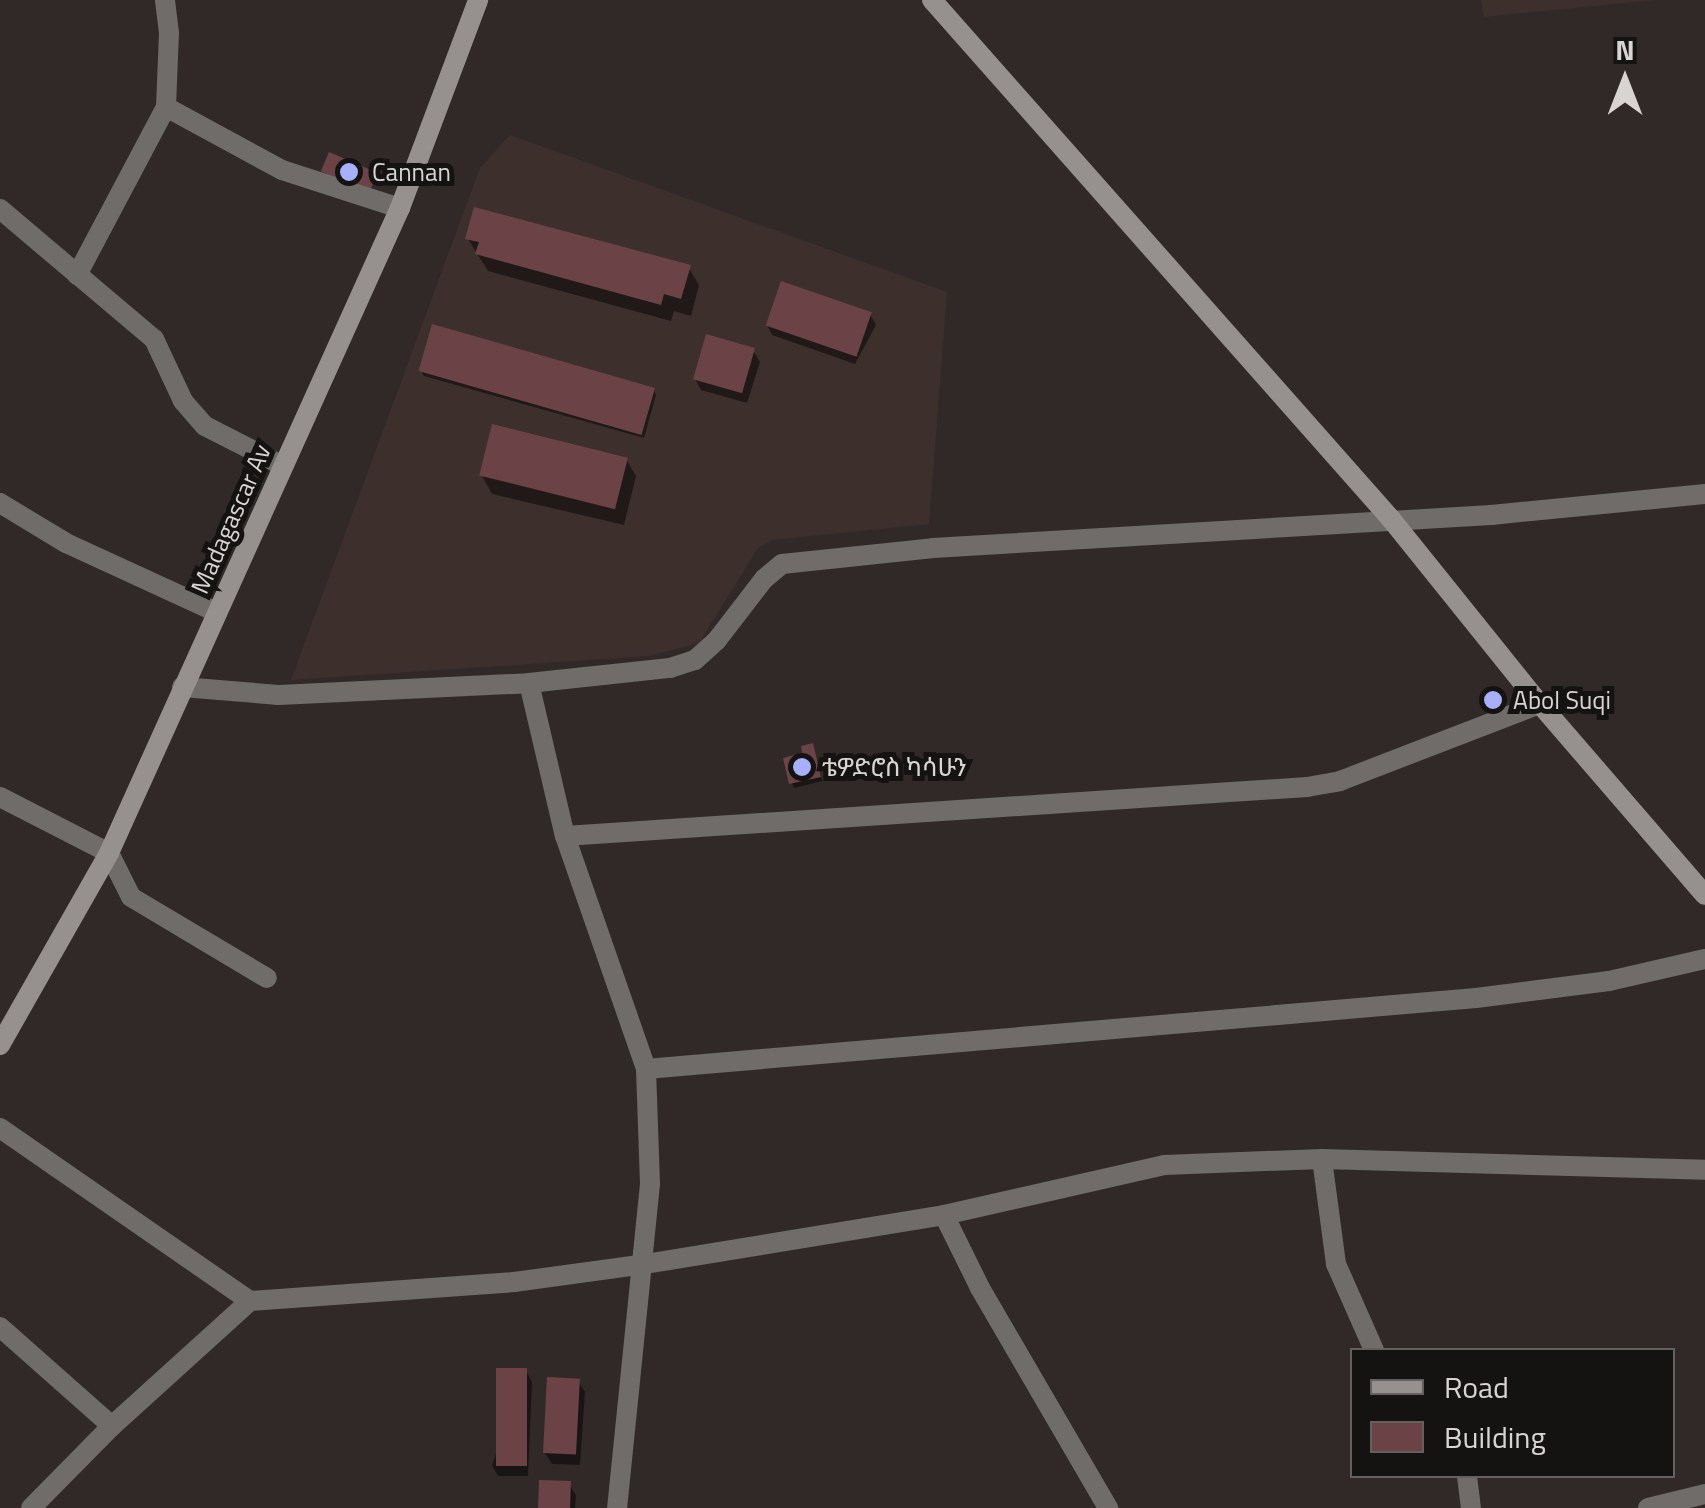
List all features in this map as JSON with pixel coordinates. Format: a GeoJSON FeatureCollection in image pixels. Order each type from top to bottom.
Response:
{"type":"FeatureCollection","features":[{"type":"Feature","properties":{"kind":"main road","name":"Madagascar Av"},"geometry":{"type":"LineString","coordinates":[[0,1045],[109,853],[400,208],[478,0]]}},
{"type":"Feature","properties":{"kind":"main road"},"geometry":{"type":"LineString","coordinates":[[932,0],[1391,518],[1540,704],[1705,894]]}},
{"type":"Feature","properties":{"kind":"street"},"geometry":{"type":"LineString","coordinates":[[77,275],[166,107],[169,33],[165,0]]}},
{"type":"Feature","properties":{"kind":"street"},"geometry":{"type":"LineString","coordinates":[[166,107],[282,170],[400,208]]}},
{"type":"Feature","properties":{"kind":"street"},"geometry":{"type":"LineString","coordinates":[[0,209],[154,339],[183,401],[206,426],[283,466]]}},
{"type":"Feature","properties":{"kind":"street"},"geometry":{"type":"LineString","coordinates":[[182,687],[280,695],[528,683],[670,668],[694,660],[782,564],[933,548],[1099,541],[1391,518],[1491,516],[1705,494]]}},
{"type":"Feature","properties":{"kind":"street"},"geometry":{"type":"LineString","coordinates":[[0,503],[66,543],[216,612]]}},
{"type":"Feature","properties":{"kind":"street"},"geometry":{"type":"LineString","coordinates":[[528,683],[565,836],[646,1069],[650,1184],[645,1264],[618,1508]]}},
{"type":"Feature","properties":{"kind":"street"},"geometry":{"type":"LineString","coordinates":[[565,836],[1307,787],[1340,781],[1540,704]]}},
{"type":"Feature","properties":{"kind":"street"},"geometry":{"type":"LineString","coordinates":[[0,797],[109,853],[131,896],[268,978]]}},
{"type":"Feature","properties":{"kind":"street"},"geometry":{"type":"LineString","coordinates":[[646,1069],[1476,998],[1609,981],[1705,959]]}},
{"type":"Feature","properties":{"kind":"street"},"geometry":{"type":"LineString","coordinates":[[0,1128],[250,1301]]}},
{"type":"Feature","properties":{"kind":"street"},"geometry":{"type":"LineString","coordinates":[[1322,1159],[1336,1264],[1373,1348]]}},
{"type":"Feature","properties":{"kind":"street"},"geometry":{"type":"LineString","coordinates":[[31,1508],[112,1426],[250,1301],[514,1282],[645,1264],[944,1215],[1164,1164],[1322,1159],[1705,1170]]}},
{"type":"Feature","properties":{"kind":"street"},"geometry":{"type":"LineString","coordinates":[[944,1215],[980,1288],[1108,1508]]}},
{"type":"Feature","properties":{"kind":"street"},"geometry":{"type":"LineString","coordinates":[[0,1327],[112,1426]]}},
{"type":"Feature","properties":{"kind":"street"},"geometry":{"type":"LineString","coordinates":[[1467,1478],[1471,1508]]}},
{"type":"Feature","properties":{"kind":"street"},"geometry":{"type":"LineString","coordinates":[[1648,1508],[1705,1494]]}},
{"type":"Feature","properties":{"kind":"shaded area"},"geometry":{"type":"Polygon","coordinates":[[[1481,0],[1654,0],[1484,17],[1481,0]]]}},
{"type":"Feature","properties":{"kind":"shaded area"},"geometry":{"type":"Polygon","coordinates":[[[510,135],[947,292],[929,524],[772,540],[758,548],[699,643],[649,656],[291,680],[480,168],[510,135]]]}},
{"type":"Feature","properties":{"kind":"building","name":"Cannan"},"geometry":{"type":"Polygon","coordinates":[[[329,152],[378,173],[370,192],[321,171],[329,152]]]}},
{"type":"Feature","properties":{"kind":"building"},"geometry":{"type":"Polygon","coordinates":[[[474,207],[691,265],[681,299],[664,294],[661,305],[475,254],[479,242],[465,239],[474,207]]]}},
{"type":"Feature","properties":{"kind":"building"},"geometry":{"type":"Polygon","coordinates":[[[781,281],[872,312],[856,357],[766,325],[781,281]]]}},
{"type":"Feature","properties":{"kind":"building"},"geometry":{"type":"Polygon","coordinates":[[[432,324],[655,388],[642,435],[418,371],[432,324]]]}},
{"type":"Feature","properties":{"kind":"building"},"geometry":{"type":"Polygon","coordinates":[[[706,334],[755,348],[742,393],[693,379],[706,334]]]}},
{"type":"Feature","properties":{"kind":"building"},"geometry":{"type":"Polygon","coordinates":[[[492,424],[628,458],[615,509],[479,475],[492,424]]]}},
{"type":"Feature","properties":{"kind":"building","name":"Abol Suqi"},"geometry":{"type":"Polygon","coordinates":[[[1496,687],[1506,705],[1490,714],[1480,696],[1496,687]]]}},
{"type":"Feature","properties":{"kind":"building","name":"ቴዎድሮስ ካሳሁን"},"geometry":{"type":"Polygon","coordinates":[[[813,743],[821,777],[789,784],[783,758],[802,753],[801,746],[813,743]]]}},
{"type":"Feature","properties":{"kind":"building"},"geometry":{"type":"Polygon","coordinates":[[[496,1368],[527,1368],[527,1466],[496,1466],[496,1368]]]}},
{"type":"Feature","properties":{"kind":"building"},"geometry":{"type":"Polygon","coordinates":[[[547,1377],[580,1379],[576,1455],[543,1453],[547,1377]]]}},
{"type":"Feature","properties":{"kind":"building"},"geometry":{"type":"Polygon","coordinates":[[[539,1480],[571,1481],[570,1508],[538,1508],[539,1480]]]}},
{"type":"Feature","properties":{"kind":"place","name":"Cannan"},"geometry":{"type":"Point","coordinates":[349,172]}},
{"type":"Feature","properties":{"kind":"place","name":"Abol Suqi"},"geometry":{"type":"Point","coordinates":[1493,700]}},
{"type":"Feature","properties":{"kind":"place","name":"ቴዎድሮስ ካሳሁን"},"geometry":{"type":"Point","coordinates":[802,767]}}]}
